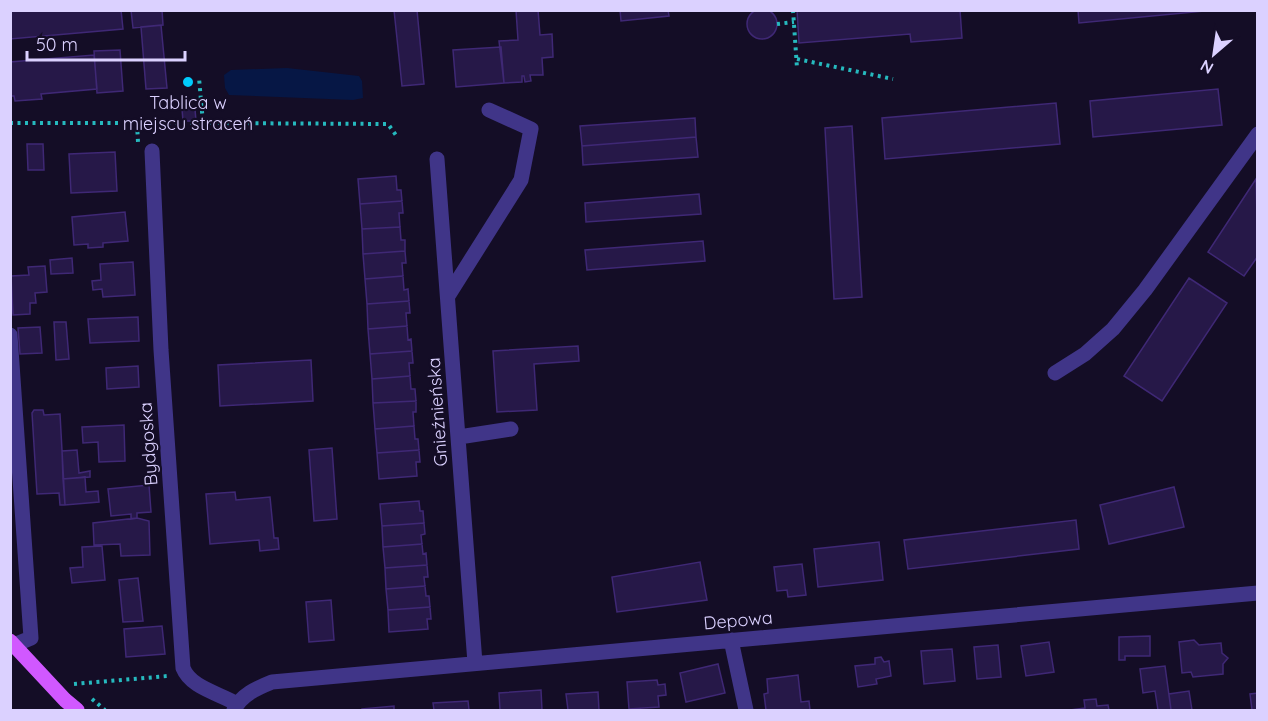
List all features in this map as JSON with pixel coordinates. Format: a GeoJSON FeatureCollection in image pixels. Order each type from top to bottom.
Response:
{"type":"FeatureCollection","features":[{"type":"Feature","properties":{"kind":"main road"},"geometry":{"type":"LineString","coordinates":[[12,643],[77,711]]}},
{"type":"Feature","properties":{"kind":"street"},"geometry":{"type":"LineString","coordinates":[[448,296],[521,180],[531,129],[489,110]]}},
{"type":"Feature","properties":{"kind":"street"},"geometry":{"type":"LineString","coordinates":[[1055,373],[1085,354],[1113,329],[1145,290],[1257,134]]}},
{"type":"Feature","properties":{"kind":"street","name":"Bydgoska"},"geometry":{"type":"LineString","coordinates":[[152,151],[161,350],[183,668],[186,675]]}},
{"type":"Feature","properties":{"kind":"street","name":"Gnieźnieńska"},"geometry":{"type":"LineString","coordinates":[[437,159],[475,663]]}},
{"type":"Feature","properties":{"kind":"street"},"geometry":{"type":"LineString","coordinates":[[10,335],[31,638],[12,643]]}},
{"type":"Feature","properties":{"kind":"street"},"geometry":{"type":"LineString","coordinates":[[459,437],[511,429]]}},
{"type":"Feature","properties":{"kind":"street","name":"Depowa"},"geometry":{"type":"LineString","coordinates":[[236,707],[255,689],[272,682],[1257,593]]}},
{"type":"Feature","properties":{"kind":"street"},"geometry":{"type":"LineString","coordinates":[[731,640],[746,711]]}},
{"type":"Feature","properties":{"kind":"street"},"geometry":{"type":"LineString","coordinates":[[186,675],[194,683],[236,707]]}},
{"type":"Feature","properties":{"kind":"path"},"geometry":{"type":"LineString","coordinates":[[793,10],[797,68]]}},
{"type":"Feature","properties":{"kind":"path"},"geometry":{"type":"LineString","coordinates":[[777,24],[794,22]]}},
{"type":"Feature","properties":{"kind":"path"},"geometry":{"type":"LineString","coordinates":[[797,59],[893,79]]}},
{"type":"Feature","properties":{"kind":"path"},"geometry":{"type":"LineString","coordinates":[[199,78],[203,123]]}},
{"type":"Feature","properties":{"kind":"path"},"geometry":{"type":"LineString","coordinates":[[10,123],[388,124],[398,138]]}},
{"type":"Feature","properties":{"kind":"path"},"geometry":{"type":"LineString","coordinates":[[74,684],[186,675]]}},
{"type":"Feature","properties":{"kind":"water"},"geometry":{"type":"Polygon","coordinates":[[[287,68],[359,76],[362,81],[363,98],[353,100],[229,95],[225,88],[224,75],[231,70],[287,68]]]}},
{"type":"Feature","properties":{"kind":"building"},"geometry":{"type":"Polygon","coordinates":[[[762,9],[773,13],[777,24],[773,35],[762,39],[751,35],[747,24],[751,13],[762,9]]]}},
{"type":"Feature","properties":{"kind":"building"},"geometry":{"type":"Polygon","coordinates":[[[10,10],[121,10],[123,29],[10,39],[10,10]]]}},
{"type":"Feature","properties":{"kind":"building"},"geometry":{"type":"Polygon","coordinates":[[[131,10],[162,10],[163,25],[133,28],[131,10]]]}},
{"type":"Feature","properties":{"kind":"building"},"geometry":{"type":"Polygon","coordinates":[[[394,10],[417,10],[424,84],[402,86],[394,10]]]}},
{"type":"Feature","properties":{"kind":"building"},"geometry":{"type":"Polygon","coordinates":[[[516,10],[538,10],[540,35],[552,34],[553,57],[542,58],[543,75],[530,75],[531,81],[525,82],[522,76],[522,82],[504,83],[499,41],[518,40],[516,10]]]}},
{"type":"Feature","properties":{"kind":"building"},"geometry":{"type":"Polygon","coordinates":[[[620,10],[668,10],[669,16],[621,21],[620,10]]]}},
{"type":"Feature","properties":{"kind":"building"},"geometry":{"type":"Polygon","coordinates":[[[797,10],[960,10],[962,38],[911,42],[910,34],[799,43],[797,10]]]}},
{"type":"Feature","properties":{"kind":"building"},"geometry":{"type":"Polygon","coordinates":[[[1078,10],[1215,10],[1079,23],[1078,10]]]}},
{"type":"Feature","properties":{"kind":"building"},"geometry":{"type":"Polygon","coordinates":[[[161,25],[167,88],[146,89],[141,27],[161,25]]]}},
{"type":"Feature","properties":{"kind":"building"},"geometry":{"type":"Polygon","coordinates":[[[501,47],[504,83],[456,87],[453,50],[501,47]]]}},
{"type":"Feature","properties":{"kind":"building"},"geometry":{"type":"Polygon","coordinates":[[[120,50],[123,91],[97,93],[94,51],[120,50]]]}},
{"type":"Feature","properties":{"kind":"building"},"geometry":{"type":"Polygon","coordinates":[[[94,55],[97,89],[41,94],[42,99],[15,101],[14,96],[10,96],[10,62],[94,55]]]}},
{"type":"Feature","properties":{"kind":"building"},"geometry":{"type":"Polygon","coordinates":[[[1218,89],[1222,125],[1093,137],[1090,101],[1218,89]]]}},
{"type":"Feature","properties":{"kind":"building"},"geometry":{"type":"Polygon","coordinates":[[[1056,103],[1060,144],[885,159],[882,118],[1056,103]]]}},
{"type":"Feature","properties":{"kind":"building"},"geometry":{"type":"Polygon","coordinates":[[[182,109],[195,109],[196,121],[183,121],[182,109]]]}},
{"type":"Feature","properties":{"kind":"building"},"geometry":{"type":"Polygon","coordinates":[[[695,118],[696,137],[582,146],[580,126],[695,118]]]}},
{"type":"Feature","properties":{"kind":"building"},"geometry":{"type":"Polygon","coordinates":[[[852,126],[862,297],[834,299],[825,128],[852,126]]]}},
{"type":"Feature","properties":{"kind":"building"},"geometry":{"type":"Polygon","coordinates":[[[696,137],[698,157],[583,165],[582,146],[696,137]]]}},
{"type":"Feature","properties":{"kind":"building"},"geometry":{"type":"Polygon","coordinates":[[[27,144],[43,144],[44,170],[28,170],[27,144]]]}},
{"type":"Feature","properties":{"kind":"building"},"geometry":{"type":"Polygon","coordinates":[[[115,152],[117,191],[71,193],[69,154],[115,152]]]}},
{"type":"Feature","properties":{"kind":"building"},"geometry":{"type":"Polygon","coordinates":[[[396,176],[397,190],[401,190],[402,201],[360,204],[358,179],[396,176]]]}},
{"type":"Feature","properties":{"kind":"building"},"geometry":{"type":"Polygon","coordinates":[[[1256,179],[1258,256],[1244,276],[1208,252],[1256,179]]]}},
{"type":"Feature","properties":{"kind":"building"},"geometry":{"type":"Polygon","coordinates":[[[699,194],[701,214],[586,222],[585,203],[699,194]]]}},
{"type":"Feature","properties":{"kind":"building"},"geometry":{"type":"Polygon","coordinates":[[[402,201],[403,213],[399,213],[400,227],[362,229],[360,204],[402,201]]]}},
{"type":"Feature","properties":{"kind":"building"},"geometry":{"type":"Polygon","coordinates":[[[125,212],[128,241],[103,243],[103,247],[88,248],[88,244],[74,245],[72,217],[125,212]]]}},
{"type":"Feature","properties":{"kind":"building"},"geometry":{"type":"Polygon","coordinates":[[[400,227],[401,240],[405,240],[405,251],[363,254],[362,229],[400,227]]]}},
{"type":"Feature","properties":{"kind":"building"},"geometry":{"type":"Polygon","coordinates":[[[703,241],[705,261],[587,270],[585,250],[703,241]]]}},
{"type":"Feature","properties":{"kind":"building"},"geometry":{"type":"Polygon","coordinates":[[[405,251],[406,263],[402,263],[403,276],[365,279],[363,254],[405,251]]]}},
{"type":"Feature","properties":{"kind":"building"},"geometry":{"type":"Polygon","coordinates":[[[72,258],[73,273],[51,274],[50,260],[72,258]]]}},
{"type":"Feature","properties":{"kind":"building"},"geometry":{"type":"Polygon","coordinates":[[[133,262],[135,295],[103,297],[102,289],[93,290],[92,281],[101,280],[100,264],[133,262]]]}},
{"type":"Feature","properties":{"kind":"building"},"geometry":{"type":"Polygon","coordinates":[[[45,266],[47,292],[35,293],[36,303],[30,303],[30,314],[13,315],[11,276],[29,275],[28,267],[45,266]]]}},
{"type":"Feature","properties":{"kind":"building"},"geometry":{"type":"Polygon","coordinates":[[[403,276],[404,290],[408,289],[409,301],[367,304],[365,279],[403,276]]]}},
{"type":"Feature","properties":{"kind":"building"},"geometry":{"type":"Polygon","coordinates":[[[1189,278],[1227,303],[1162,401],[1124,376],[1189,278]]]}},
{"type":"Feature","properties":{"kind":"building"},"geometry":{"type":"Polygon","coordinates":[[[409,301],[410,313],[406,313],[407,326],[368,329],[367,304],[409,301]]]}},
{"type":"Feature","properties":{"kind":"building"},"geometry":{"type":"Polygon","coordinates":[[[138,317],[139,341],[90,343],[88,319],[138,317]]]}},
{"type":"Feature","properties":{"kind":"building"},"geometry":{"type":"Polygon","coordinates":[[[54,322],[66,322],[69,359],[56,360],[54,322]]]}},
{"type":"Feature","properties":{"kind":"building"},"geometry":{"type":"Polygon","coordinates":[[[407,326],[412,351],[370,354],[368,329],[407,326]]]}},
{"type":"Feature","properties":{"kind":"building"},"geometry":{"type":"Polygon","coordinates":[[[40,327],[42,353],[20,354],[18,328],[40,327]]]}},
{"type":"Feature","properties":{"kind":"building"},"geometry":{"type":"Polygon","coordinates":[[[578,346],[579,361],[534,364],[537,410],[497,412],[493,351],[578,346]]]}},
{"type":"Feature","properties":{"kind":"building"},"geometry":{"type":"Polygon","coordinates":[[[412,351],[413,363],[409,363],[410,376],[372,379],[370,354],[412,351]]]}},
{"type":"Feature","properties":{"kind":"building"},"geometry":{"type":"Polygon","coordinates":[[[311,360],[313,401],[220,406],[218,365],[311,360]]]}},
{"type":"Feature","properties":{"kind":"building"},"geometry":{"type":"Polygon","coordinates":[[[138,366],[139,387],[107,389],[106,368],[138,366]]]}},
{"type":"Feature","properties":{"kind":"building"},"geometry":{"type":"Polygon","coordinates":[[[410,376],[411,389],[415,389],[416,401],[373,403],[372,379],[410,376]]]}},
{"type":"Feature","properties":{"kind":"building"},"geometry":{"type":"Polygon","coordinates":[[[416,401],[416,412],[413,412],[414,426],[375,429],[373,403],[416,401]]]}},
{"type":"Feature","properties":{"kind":"building"},"geometry":{"type":"Polygon","coordinates":[[[34,410],[43,410],[44,415],[60,414],[65,505],[60,505],[59,493],[37,494],[32,413],[34,410]]]}},
{"type":"Feature","properties":{"kind":"building"},"geometry":{"type":"Polygon","coordinates":[[[124,425],[125,461],[99,462],[98,442],[83,443],[82,427],[124,425]]]}},
{"type":"Feature","properties":{"kind":"building"},"geometry":{"type":"Polygon","coordinates":[[[414,426],[419,450],[377,453],[375,429],[414,426]]]}},
{"type":"Feature","properties":{"kind":"building"},"geometry":{"type":"Polygon","coordinates":[[[332,448],[337,519],[314,521],[309,450],[332,448]]]}},
{"type":"Feature","properties":{"kind":"building"},"geometry":{"type":"Polygon","coordinates":[[[77,450],[79,473],[90,471],[90,477],[63,479],[62,451],[77,450]]]}},
{"type":"Feature","properties":{"kind":"building"},"geometry":{"type":"Polygon","coordinates":[[[419,450],[420,462],[416,462],[417,476],[379,479],[377,453],[419,450]]]}},
{"type":"Feature","properties":{"kind":"building"},"geometry":{"type":"Polygon","coordinates":[[[85,477],[86,492],[98,491],[99,502],[65,505],[63,479],[85,477]]]}},
{"type":"Feature","properties":{"kind":"building"},"geometry":{"type":"Polygon","coordinates":[[[149,485],[151,512],[137,513],[137,518],[131,519],[131,514],[111,516],[108,489],[149,485]]]}},
{"type":"Feature","properties":{"kind":"building"},"geometry":{"type":"Polygon","coordinates":[[[1174,487],[1184,527],[1109,544],[1100,505],[1174,487]]]}},
{"type":"Feature","properties":{"kind":"building"},"geometry":{"type":"Polygon","coordinates":[[[235,492],[236,500],[270,497],[274,538],[278,538],[279,549],[260,551],[259,540],[210,544],[206,494],[235,492]]]}},
{"type":"Feature","properties":{"kind":"building"},"geometry":{"type":"Polygon","coordinates":[[[419,501],[424,523],[382,526],[380,504],[419,501]]]}},
{"type":"Feature","properties":{"kind":"building"},"geometry":{"type":"Polygon","coordinates":[[[137,518],[149,521],[150,555],[121,556],[120,544],[94,545],[93,523],[137,518]]]}},
{"type":"Feature","properties":{"kind":"building"},"geometry":{"type":"Polygon","coordinates":[[[1076,520],[1079,549],[908,569],[904,540],[1076,520]]]}},
{"type":"Feature","properties":{"kind":"building"},"geometry":{"type":"Polygon","coordinates":[[[424,523],[425,534],[421,535],[422,544],[383,547],[382,526],[424,523]]]}},
{"type":"Feature","properties":{"kind":"building"},"geometry":{"type":"Polygon","coordinates":[[[879,542],[883,580],[818,587],[814,549],[879,542]]]}},
{"type":"Feature","properties":{"kind":"building"},"geometry":{"type":"Polygon","coordinates":[[[422,544],[423,554],[426,553],[427,565],[385,568],[383,547],[422,544]]]}},
{"type":"Feature","properties":{"kind":"building"},"geometry":{"type":"Polygon","coordinates":[[[102,546],[105,580],[72,583],[70,568],[83,567],[82,547],[102,546]]]}},
{"type":"Feature","properties":{"kind":"building"},"geometry":{"type":"Polygon","coordinates":[[[700,562],[707,600],[617,612],[612,577],[700,562]]]}},
{"type":"Feature","properties":{"kind":"building"},"geometry":{"type":"Polygon","coordinates":[[[802,564],[806,595],[788,597],[787,590],[777,591],[774,567],[802,564]]]}},
{"type":"Feature","properties":{"kind":"building"},"geometry":{"type":"Polygon","coordinates":[[[427,565],[428,577],[424,577],[425,586],[386,589],[385,568],[427,565]]]}},
{"type":"Feature","properties":{"kind":"building"},"geometry":{"type":"Polygon","coordinates":[[[138,578],[143,621],[123,622],[119,580],[138,578]]]}},
{"type":"Feature","properties":{"kind":"building"},"geometry":{"type":"Polygon","coordinates":[[[425,586],[430,607],[388,610],[386,589],[425,586]]]}},
{"type":"Feature","properties":{"kind":"building"},"geometry":{"type":"Polygon","coordinates":[[[331,600],[334,640],[309,642],[306,602],[331,600]]]}},
{"type":"Feature","properties":{"kind":"building"},"geometry":{"type":"Polygon","coordinates":[[[430,607],[431,619],[427,619],[428,629],[389,632],[388,610],[430,607]]]}},
{"type":"Feature","properties":{"kind":"building"},"geometry":{"type":"Polygon","coordinates":[[[162,626],[165,654],[126,657],[124,629],[162,626]]]}},
{"type":"Feature","properties":{"kind":"building"},"geometry":{"type":"Polygon","coordinates":[[[1150,636],[1150,656],[1125,656],[1125,660],[1119,660],[1119,637],[1150,636]]]}},
{"type":"Feature","properties":{"kind":"building"},"geometry":{"type":"Polygon","coordinates":[[[1194,640],[1199,645],[1221,643],[1222,653],[1228,658],[1223,664],[1223,674],[1193,677],[1191,672],[1182,673],[1179,642],[1194,640]]]}},
{"type":"Feature","properties":{"kind":"building"},"geometry":{"type":"Polygon","coordinates":[[[1049,642],[1054,672],[1026,676],[1021,646],[1049,642]]]}},
{"type":"Feature","properties":{"kind":"building"},"geometry":{"type":"Polygon","coordinates":[[[998,645],[1001,677],[977,679],[974,647],[998,645]]]}},
{"type":"Feature","properties":{"kind":"building"},"geometry":{"type":"Polygon","coordinates":[[[952,649],[955,681],[924,684],[921,651],[952,649]]]}},
{"type":"Feature","properties":{"kind":"building"},"geometry":{"type":"Polygon","coordinates":[[[881,657],[884,662],[889,661],[891,676],[876,679],[877,684],[858,687],[855,666],[875,664],[875,658],[881,657]]]}},
{"type":"Feature","properties":{"kind":"building"},"geometry":{"type":"Polygon","coordinates":[[[718,664],[725,693],[686,702],[680,673],[718,664]]]}},
{"type":"Feature","properties":{"kind":"building"},"geometry":{"type":"Polygon","coordinates":[[[1165,666],[1171,710],[1158,710],[1155,691],[1143,693],[1140,669],[1165,666]]]}},
{"type":"Feature","properties":{"kind":"building"},"geometry":{"type":"Polygon","coordinates":[[[798,675],[801,702],[809,701],[810,710],[766,710],[764,694],[768,693],[767,679],[798,675]]]}},
{"type":"Feature","properties":{"kind":"building"},"geometry":{"type":"Polygon","coordinates":[[[657,680],[658,685],[665,684],[666,695],[658,696],[659,707],[629,709],[627,682],[657,680]]]}},
{"type":"Feature","properties":{"kind":"building"},"geometry":{"type":"Polygon","coordinates":[[[541,690],[542,710],[500,710],[499,693],[541,690]]]}},
{"type":"Feature","properties":{"kind":"building"},"geometry":{"type":"Polygon","coordinates":[[[1189,691],[1192,710],[1171,710],[1169,694],[1189,691]]]}},
{"type":"Feature","properties":{"kind":"building"},"geometry":{"type":"Polygon","coordinates":[[[598,692],[599,710],[568,710],[566,694],[598,692]]]}},
{"type":"Feature","properties":{"kind":"building"},"geometry":{"type":"Polygon","coordinates":[[[1258,693],[1258,710],[1252,710],[1250,694],[1258,693]]]}},
{"type":"Feature","properties":{"kind":"building"},"geometry":{"type":"Polygon","coordinates":[[[1096,699],[1097,706],[1108,705],[1109,710],[1070,710],[1085,708],[1084,700],[1096,699]]]}},
{"type":"Feature","properties":{"kind":"building"},"geometry":{"type":"Polygon","coordinates":[[[468,701],[469,710],[434,710],[433,703],[468,701]]]}},
{"type":"Feature","properties":{"kind":"building"},"geometry":{"type":"Polygon","coordinates":[[[394,706],[394,710],[362,710],[362,709],[394,706]]]}},
{"type":"Feature","properties":{"kind":"place","name":"Tablica w miejscu straceń"},"geometry":{"type":"Point","coordinates":[188,82]}}]}
